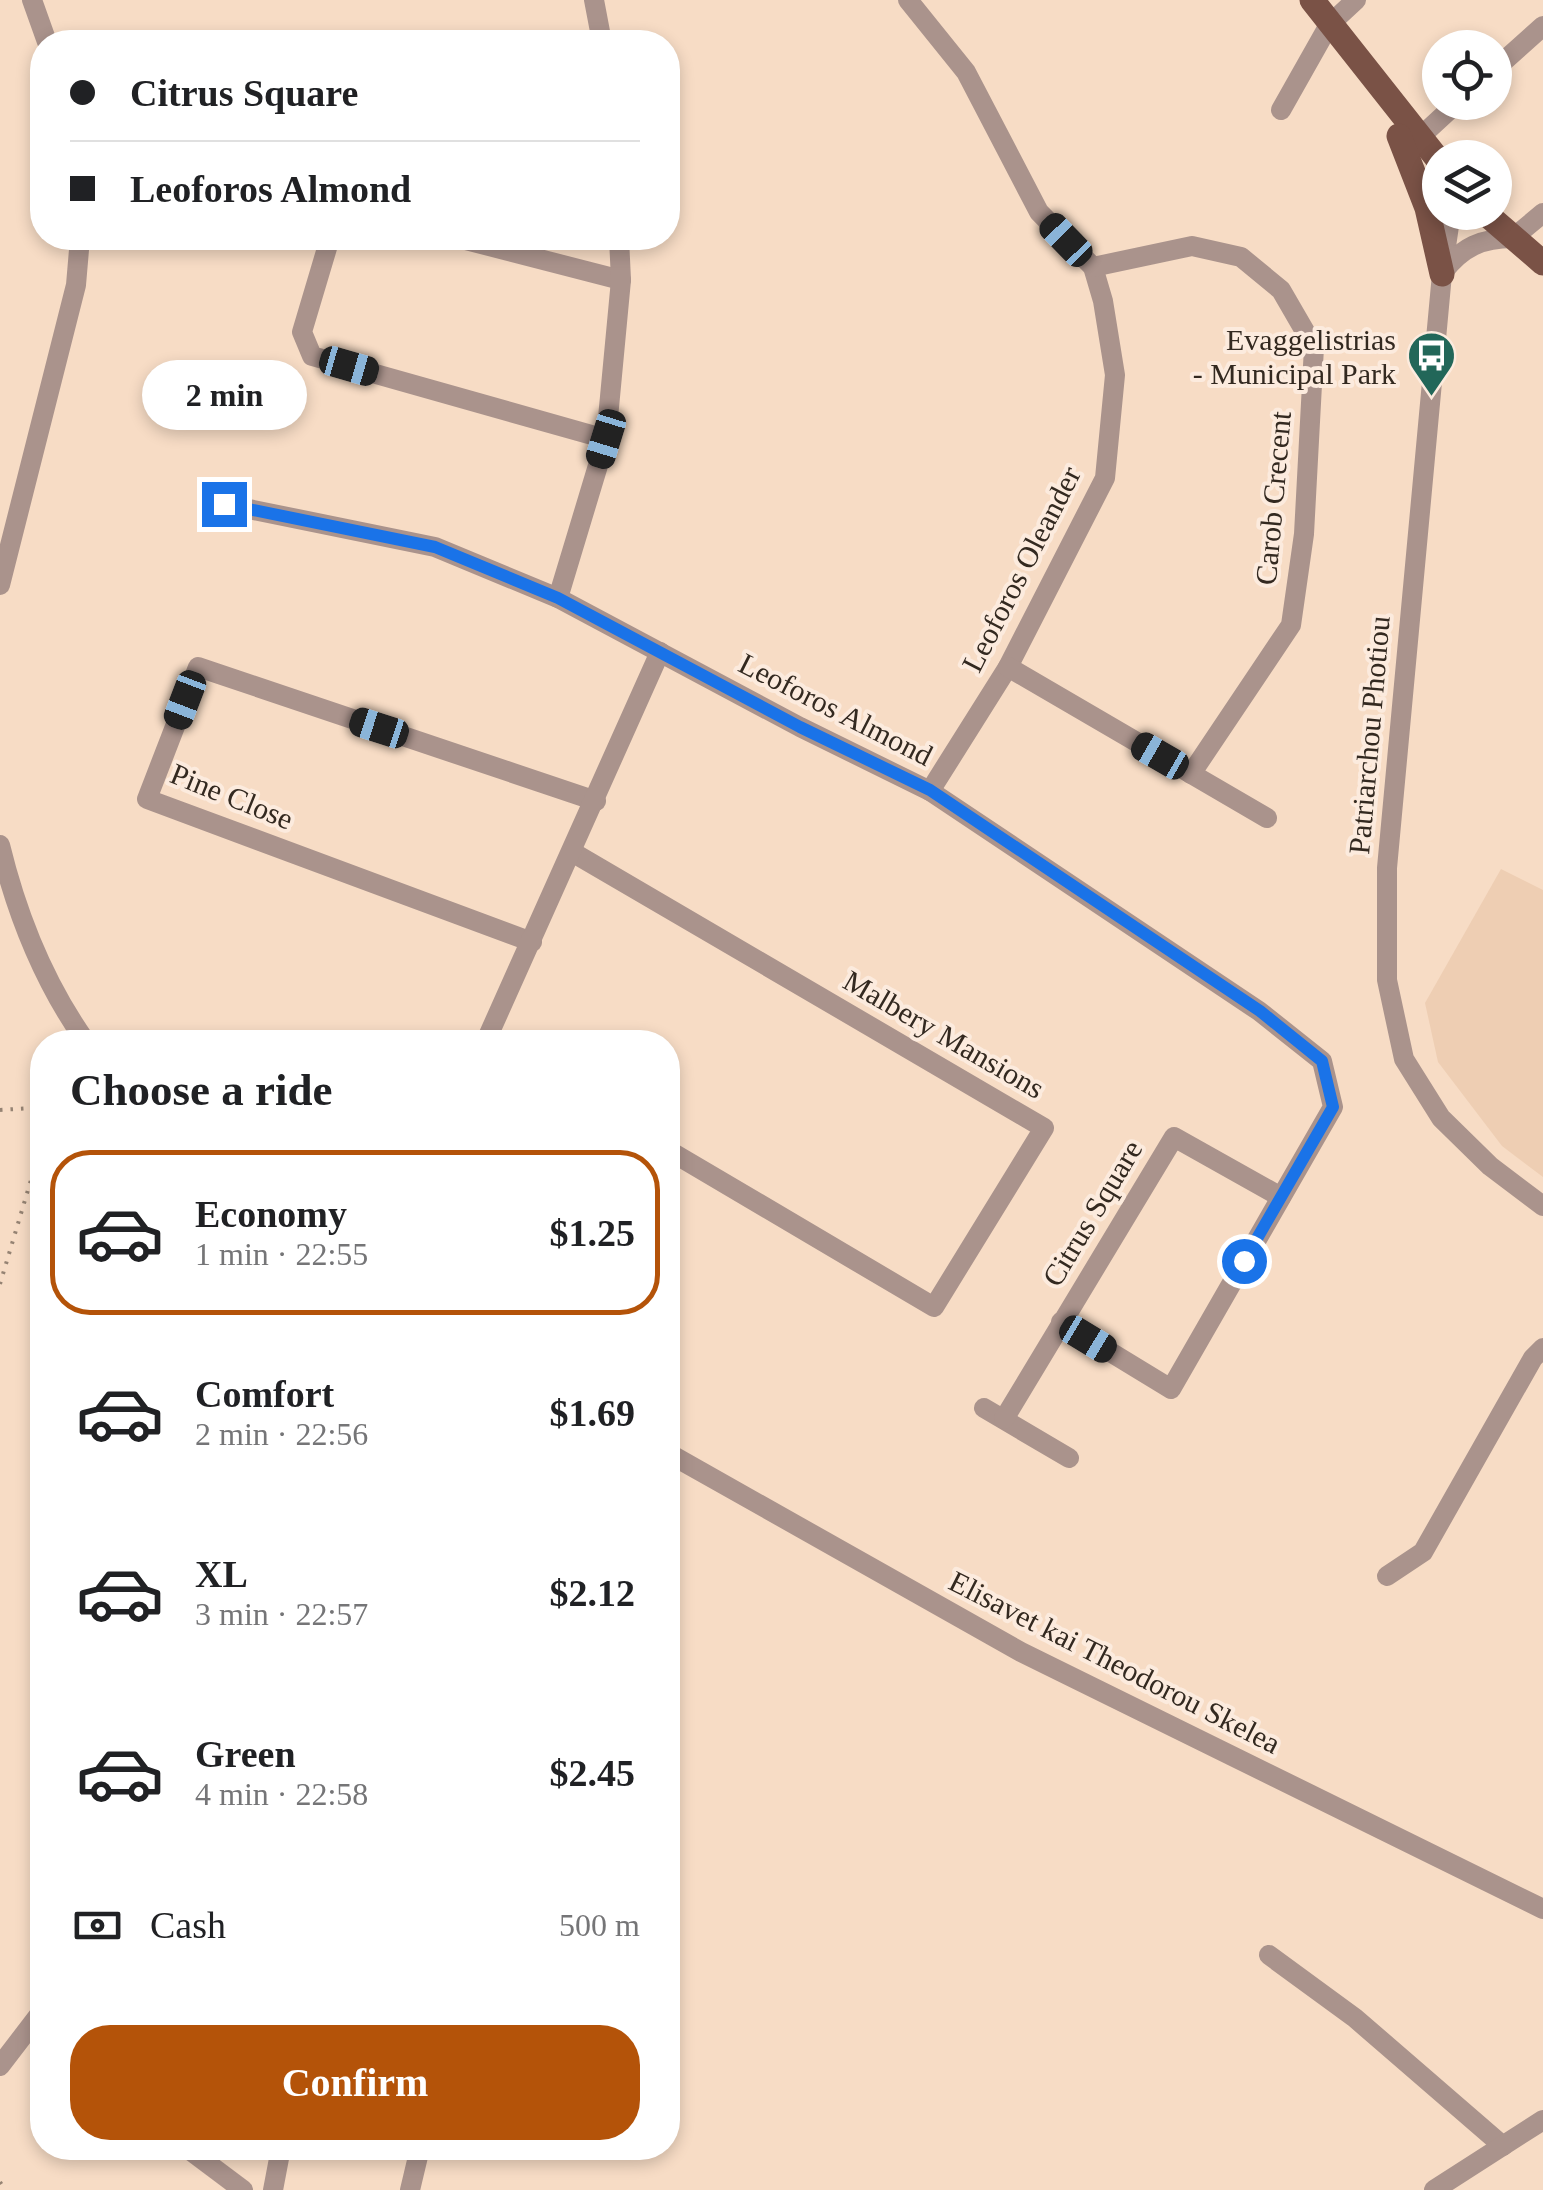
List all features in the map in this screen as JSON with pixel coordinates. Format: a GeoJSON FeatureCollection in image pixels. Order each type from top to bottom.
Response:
{"type":"FeatureCollection","features":[{"type":"Feature","properties":{"kind":"main road"},"geometry":{"type":"LineString","coordinates":[[1312,0],[1368,93],[1422,155]]}},
{"type":"Feature","properties":{"kind":"main road"},"geometry":{"type":"LineString","coordinates":[[1409,137],[1422,147]]}},
{"type":"Feature","properties":{"kind":"main road"},"geometry":{"type":"LineString","coordinates":[[1409,137],[1442,274]]}},
{"type":"Feature","properties":{"kind":"main road"},"geometry":{"type":"LineString","coordinates":[[1504,230],[1543,263]]}},
{"type":"Feature","properties":{"kind":"street"},"geometry":{"type":"LineString","coordinates":[[32,0],[43,30]]}},
{"type":"Feature","properties":{"kind":"street"},"geometry":{"type":"LineString","coordinates":[[594,0],[600,30]]}},
{"type":"Feature","properties":{"kind":"street","name":"Leoforos Oleander"},"geometry":{"type":"LineString","coordinates":[[908,0],[966,72],[1039,212],[1092,267],[1103,300],[1116,375],[1105,478],[1008,667],[930,790]]}},
{"type":"Feature","properties":{"kind":"street"},"geometry":{"type":"LineString","coordinates":[[1281,110],[1330,26],[1356,0]]}},
{"type":"Feature","properties":{"kind":"street"},"geometry":{"type":"LineString","coordinates":[[1512,54],[1543,26]]}},
{"type":"Feature","properties":{"kind":"street"},"geometry":{"type":"LineString","coordinates":[[1409,137],[1433,120]]}},
{"type":"Feature","properties":{"kind":"street"},"geometry":{"type":"LineString","coordinates":[[1442,274],[1472,244],[1492,238],[1513,238],[1543,213]]}},
{"type":"Feature","properties":{"kind":"street","name":"Patriarchou Photiou"},"geometry":{"type":"LineString","coordinates":[[1449,230],[1387,868],[1387,980],[1404,1058],[1440,1118],[1490,1166],[1543,1206]]}},
{"type":"Feature","properties":{"kind":"street","name":"Carob Crecent"},"geometry":{"type":"LineString","coordinates":[[1092,267],[1192,246],[1241,258],[1281,290],[1314,347],[1304,534],[1290,625],[1191,774]]}},
{"type":"Feature","properties":{"kind":"street"},"geometry":{"type":"LineString","coordinates":[[0,585],[76,286],[79,250]]}},
{"type":"Feature","properties":{"kind":"street"},"geometry":{"type":"LineString","coordinates":[[326,250],[302,332],[312,356],[606,439]]}},
{"type":"Feature","properties":{"kind":"street"},"geometry":{"type":"LineString","coordinates":[[505,250],[621,280]]}},
{"type":"Feature","properties":{"kind":"street"},"geometry":{"type":"LineString","coordinates":[[558,598],[606,439],[621,280],[620,250]]}},
{"type":"Feature","properties":{"kind":"street","name":"Leoforos Almond"},"geometry":{"type":"LineString","coordinates":[[224,504],[435,547],[558,598],[800,727],[930,790],[1260,1011],[1322,1061],[1333,1107]]}},
{"type":"Feature","properties":{"kind":"street"},"geometry":{"type":"LineString","coordinates":[[492,1030],[660,652]]}},
{"type":"Feature","properties":{"kind":"street","name":"Pine Close"},"geometry":{"type":"LineString","coordinates":[[532,942],[147,799],[198,667],[596,801]]}},
{"type":"Feature","properties":{"kind":"street"},"geometry":{"type":"LineString","coordinates":[[1008,667],[1267,818]]}},
{"type":"Feature","properties":{"kind":"street"},"geometry":{"type":"LineString","coordinates":[[0,846],[24,920],[52,987],[79,1030]]}},
{"type":"Feature","properties":{"kind":"street","name":"Malbery Mansions"},"geometry":{"type":"LineString","coordinates":[[572,852],[1044,1128],[934,1306],[680,1157]]}},
{"type":"Feature","properties":{"kind":"street","name":"Citrus Square"},"geometry":{"type":"LineString","coordinates":[[1061,1322],[1171,1389],[1333,1107]]}},
{"type":"Feature","properties":{"kind":"street","name":"Citrus Square"},"geometry":{"type":"LineString","coordinates":[[1004,1419],[1174,1137],[1281,1196]]}},
{"type":"Feature","properties":{"kind":"street"},"geometry":{"type":"LineString","coordinates":[[1387,1576],[1424,1552],[1533,1358],[1543,1348]]}},
{"type":"Feature","properties":{"kind":"street"},"geometry":{"type":"LineString","coordinates":[[984,1408],[1069,1458]]}},
{"type":"Feature","properties":{"kind":"street","name":"Elisavet kai Theodorou Skelea"},"geometry":{"type":"LineString","coordinates":[[680,1460],[1021,1652],[1543,1909]]}},
{"type":"Feature","properties":{"kind":"street"},"geometry":{"type":"LineString","coordinates":[[1269,1955],[1355,2018],[1503,2146]]}},
{"type":"Feature","properties":{"kind":"street"},"geometry":{"type":"LineString","coordinates":[[0,2066],[30,2027]]}},
{"type":"Feature","properties":{"kind":"street"},"geometry":{"type":"LineString","coordinates":[[1434,2190],[1543,2120]]}},
{"type":"Feature","properties":{"kind":"street"},"geometry":{"type":"LineString","coordinates":[[203,2160],[242,2190]]}},
{"type":"Feature","properties":{"kind":"street"},"geometry":{"type":"LineString","coordinates":[[273,2190],[279,2160]]}},
{"type":"Feature","properties":{"kind":"street"},"geometry":{"type":"LineString","coordinates":[[410,2190],[417,2160]]}},
{"type":"Feature","properties":{"kind":"path"},"geometry":{"type":"LineString","coordinates":[[0,1110],[30,1108]]}},
{"type":"Feature","properties":{"kind":"path"},"geometry":{"type":"LineString","coordinates":[[0,1284],[30,1184]]}},
{"type":"Feature","properties":{"kind":"path"},"geometry":{"type":"LineString","coordinates":[[0,2182],[5,2190]]}},
{"type":"Feature","properties":{"kind":"shaded area"},"geometry":{"type":"Polygon","coordinates":[[[1501,869],[1543,890],[1543,1177],[1502,1146],[1438,1062],[1425,1003],[1501,869]]]}},
{"type":"Feature","properties":{"kind":"place","name":"Evaggelistrias - Municipal Park"},"geometry":{"type":"Point","coordinates":[1431,398]}},
{"type":"Feature","properties":{"kind":"route"},"geometry":{"type":"LineString","coordinates":[[224,504],[435,547],[558,598],[800,727],[930,790],[1260,1011],[1322,1061],[1333,1107],[1244,1261]]}}]}
